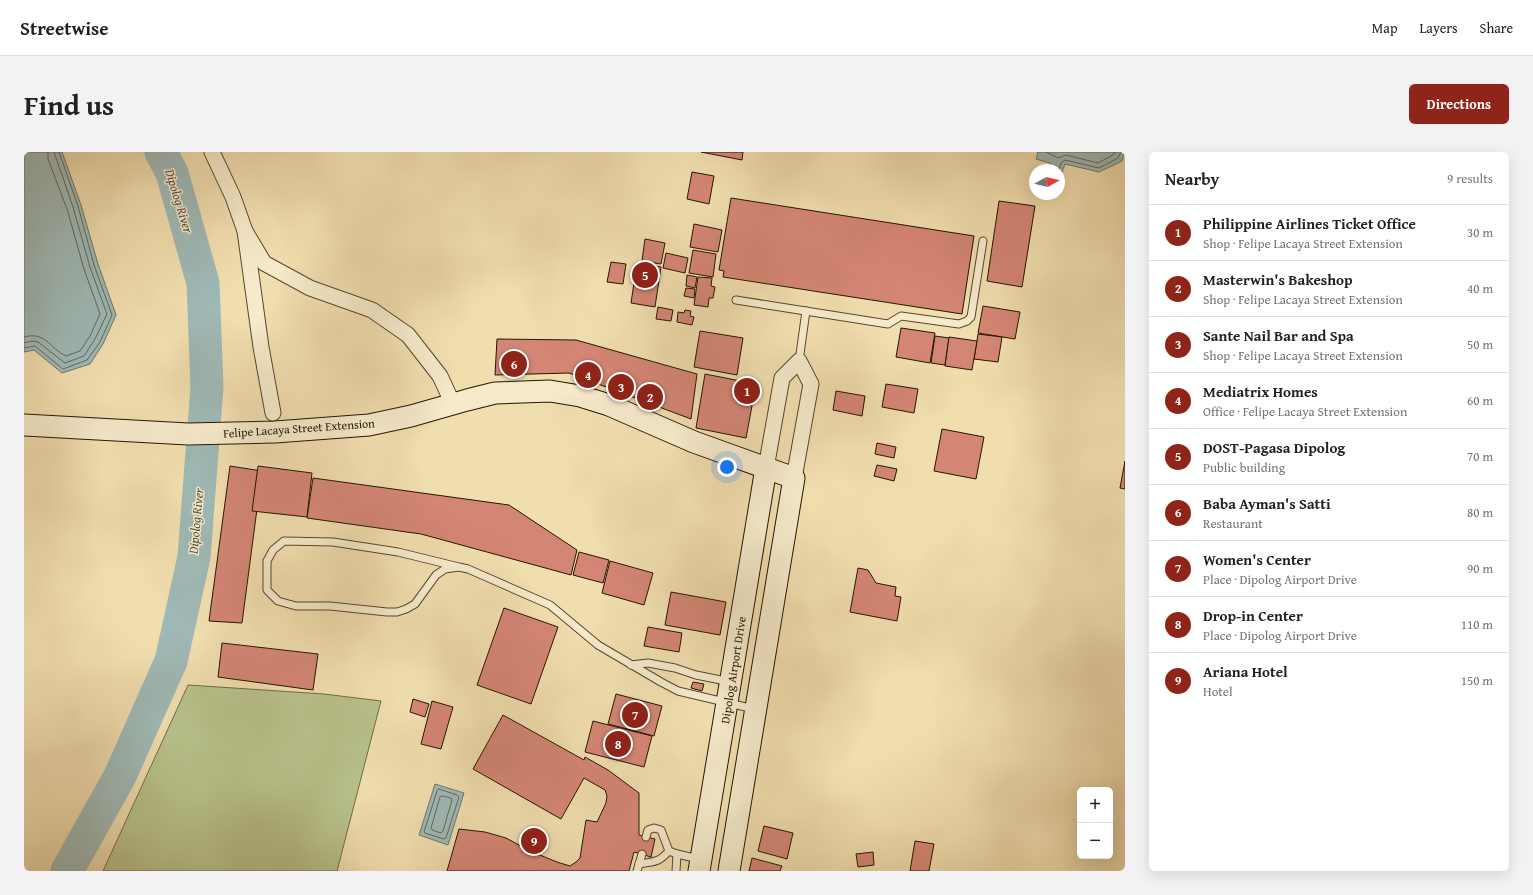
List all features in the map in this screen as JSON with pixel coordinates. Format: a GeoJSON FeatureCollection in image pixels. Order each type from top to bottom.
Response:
{"type":"FeatureCollection","features":[{"type":"Feature","properties":{"kind":"main road","name":"Felipe Lacaya Street Extension"},"geometry":{"type":"LineString","coordinates":[[24,425],[188,434],[235,433],[370,425],[411,416],[495,393],[550,391],[580,396],[609,405],[694,442],[794,478]]}},
{"type":"Feature","properties":{"kind":"main road","name":"Dipolog Airport Drive"},"geometry":{"type":"LineString","coordinates":[[700,865],[722,700],[766,468]]}},
{"type":"Feature","properties":{"kind":"main road"},"geometry":{"type":"LineString","coordinates":[[729,871],[794,478]]}},
{"type":"Feature","properties":{"kind":"street"},"geometry":{"type":"LineString","coordinates":[[212,152],[245,231],[264,263],[310,288],[372,310],[408,335],[440,376],[453,404]]}},
{"type":"Feature","properties":{"kind":"street"},"geometry":{"type":"LineString","coordinates":[[245,231],[261,347],[273,413]]}},
{"type":"Feature","properties":{"kind":"street"},"geometry":{"type":"LineString","coordinates":[[766,468],[782,378],[799,361],[811,384],[794,478]]}},
{"type":"Feature","properties":{"kind":"lane"},"geometry":{"type":"LineString","coordinates":[[736,300],[888,324],[901,316],[959,324],[964,323],[971,317],[983,241]]}},
{"type":"Feature","properties":{"kind":"lane"},"geometry":{"type":"LineString","coordinates":[[799,361],[806,311]]}},
{"type":"Feature","properties":{"kind":"lane"},"geometry":{"type":"LineString","coordinates":[[459,567],[445,569],[436,575],[415,604],[397,612],[330,606],[296,606],[278,601],[267,590],[267,561],[273,550],[284,542],[333,542],[398,552],[468,569],[550,605],[598,646],[678,690],[756,709]]}},
{"type":"Feature","properties":{"kind":"lane"},"geometry":{"type":"LineString","coordinates":[[631,665],[648,663],[675,668],[696,675],[721,680]]}},
{"type":"Feature","properties":{"kind":"lane"},"geometry":{"type":"LineString","coordinates":[[646,837],[648,830],[654,828],[661,830],[669,851],[700,865]]}},
{"type":"Feature","properties":{"kind":"lane"},"geometry":{"type":"LineString","coordinates":[[638,868],[651,864],[662,858],[669,851]]}},
{"type":"Feature","properties":{"kind":"lane"},"geometry":{"type":"LineString","coordinates":[[638,868],[642,854]]}},
{"type":"Feature","properties":{"kind":"lane"},"geometry":{"type":"LineString","coordinates":[[676,871],[677,854]]}},
{"type":"Feature","properties":{"kind":"green space"},"geometry":{"type":"Polygon","coordinates":[[[188,685],[324,694],[381,701],[337,871],[103,871],[188,685]]]}},
{"type":"Feature","properties":{"kind":"water"},"geometry":{"type":"Polygon","coordinates":[[[24,152],[62,152],[81,205],[98,264],[116,315],[103,344],[90,364],[62,373],[34,350],[24,352],[24,152]]]}},
{"type":"Feature","properties":{"kind":"water"},"geometry":{"type":"Polygon","coordinates":[[[1038,152],[1124,152],[1122,161],[1099,172],[1065,164],[1050,164],[1036,159],[1038,152]]]}},
{"type":"Feature","properties":{"kind":"water"},"geometry":{"type":"Polygon","coordinates":[[[435,784],[464,793],[448,845],[419,835],[435,784]]]}},
{"type":"Feature","properties":{"kind":"building"},"geometry":{"type":"Polygon","coordinates":[[[701,152],[743,152],[742,160],[701,152]]]}},
{"type":"Feature","properties":{"kind":"building"},"geometry":{"type":"Polygon","coordinates":[[[692,172],[714,176],[709,204],[687,199],[692,172]]]}},
{"type":"Feature","properties":{"kind":"building"},"geometry":{"type":"Polygon","coordinates":[[[731,198],[974,236],[962,314],[723,277],[724,271],[719,270],[731,198]]]}},
{"type":"Feature","properties":{"kind":"building"},"geometry":{"type":"Polygon","coordinates":[[[999,201],[1035,206],[1022,287],[987,281],[999,201]]]}},
{"type":"Feature","properties":{"kind":"building"},"geometry":{"type":"Polygon","coordinates":[[[694,224],[722,230],[718,252],[690,247],[694,224]]]}},
{"type":"Feature","properties":{"kind":"building"},"geometry":{"type":"Polygon","coordinates":[[[645,239],[665,243],[661,264],[642,261],[645,239]]]}},
{"type":"Feature","properties":{"kind":"building"},"geometry":{"type":"Polygon","coordinates":[[[693,250],[716,254],[713,277],[689,273],[693,250]]]}},
{"type":"Feature","properties":{"kind":"building"},"geometry":{"type":"Polygon","coordinates":[[[666,253],[688,258],[685,273],[663,268],[666,253]]]}},
{"type":"Feature","properties":{"kind":"building"},"geometry":{"type":"Polygon","coordinates":[[[611,262],[626,264],[623,284],[607,282],[611,262]]]}},
{"type":"Feature","properties":{"kind":"building"},"geometry":{"type":"Polygon","coordinates":[[[637,263],[661,267],[655,307],[631,303],[637,263]]]}},
{"type":"Feature","properties":{"kind":"building"},"geometry":{"type":"Polygon","coordinates":[[[687,275],[697,277],[695,288],[686,286],[687,275]]]}},
{"type":"Feature","properties":{"kind":"building"},"geometry":{"type":"Polygon","coordinates":[[[698,277],[712,278],[711,286],[715,287],[713,298],[709,298],[708,307],[694,305],[698,277]]]}},
{"type":"Feature","properties":{"kind":"building"},"geometry":{"type":"Polygon","coordinates":[[[686,288],[695,289],[694,298],[684,296],[686,288]]]}},
{"type":"Feature","properties":{"kind":"building"},"geometry":{"type":"Polygon","coordinates":[[[983,306],[1020,312],[1015,339],[978,333],[983,306]]]}},
{"type":"Feature","properties":{"kind":"building"},"geometry":{"type":"Polygon","coordinates":[[[658,307],[673,310],[671,321],[656,319],[658,307]]]}},
{"type":"Feature","properties":{"kind":"building"},"geometry":{"type":"Polygon","coordinates":[[[685,310],[691,311],[690,316],[694,317],[692,325],[677,322],[678,312],[684,313],[685,310]]]}},
{"type":"Feature","properties":{"kind":"building"},"geometry":{"type":"Polygon","coordinates":[[[901,328],[935,333],[930,363],[896,357],[901,328]]]}},
{"type":"Feature","properties":{"kind":"building"},"geometry":{"type":"Polygon","coordinates":[[[700,331],[743,338],[737,375],[694,367],[700,331]]]}},
{"type":"Feature","properties":{"kind":"building"},"geometry":{"type":"Polygon","coordinates":[[[978,334],[1002,337],[998,362],[974,359],[978,334]]]}},
{"type":"Feature","properties":{"kind":"building"},"geometry":{"type":"Polygon","coordinates":[[[935,336],[949,338],[945,365],[931,363],[935,336]]]}},
{"type":"Feature","properties":{"kind":"building"},"geometry":{"type":"Polygon","coordinates":[[[949,337],[977,341],[972,370],[945,366],[949,337]]]}},
{"type":"Feature","properties":{"kind":"building"},"geometry":{"type":"Polygon","coordinates":[[[497,339],[576,340],[697,374],[691,419],[569,373],[495,375],[497,339]]]}},
{"type":"Feature","properties":{"kind":"building"},"geometry":{"type":"Polygon","coordinates":[[[705,374],[756,384],[746,438],[696,428],[705,374]]]}},
{"type":"Feature","properties":{"kind":"building"},"geometry":{"type":"Polygon","coordinates":[[[886,384],[918,389],[914,413],[882,407],[886,384]]]}},
{"type":"Feature","properties":{"kind":"building"},"geometry":{"type":"Polygon","coordinates":[[[836,391],[865,396],[862,416],[833,410],[836,391]]]}},
{"type":"Feature","properties":{"kind":"building"},"geometry":{"type":"Polygon","coordinates":[[[942,429],[984,437],[976,479],[934,471],[942,429]]]}},
{"type":"Feature","properties":{"kind":"building"},"geometry":{"type":"Polygon","coordinates":[[[877,443],[896,447],[894,458],[875,454],[877,443]]]}},
{"type":"Feature","properties":{"kind":"building"},"geometry":{"type":"Polygon","coordinates":[[[1125,461],[1125,489],[1120,488],[1125,461]]]}},
{"type":"Feature","properties":{"kind":"building"},"geometry":{"type":"Polygon","coordinates":[[[877,465],[897,469],[894,481],[874,476],[877,465]]]}},
{"type":"Feature","properties":{"kind":"building"},"geometry":{"type":"Polygon","coordinates":[[[230,466],[262,471],[242,623],[209,621],[230,466]]]}},
{"type":"Feature","properties":{"kind":"building"},"geometry":{"type":"Polygon","coordinates":[[[258,466],[312,473],[307,517],[252,511],[258,466]]]}},
{"type":"Feature","properties":{"kind":"building"},"geometry":{"type":"Polygon","coordinates":[[[313,478],[509,505],[577,550],[571,575],[421,534],[307,518],[313,478]]]}},
{"type":"Feature","properties":{"kind":"building"},"geometry":{"type":"Polygon","coordinates":[[[579,552],[609,560],[603,583],[573,575],[579,552]]]}},
{"type":"Feature","properties":{"kind":"building"},"geometry":{"type":"Polygon","coordinates":[[[610,561],[653,573],[644,605],[602,593],[610,561]]]}},
{"type":"Feature","properties":{"kind":"building"},"geometry":{"type":"Polygon","coordinates":[[[858,568],[868,570],[876,583],[896,587],[895,596],[901,597],[897,621],[850,612],[858,568]]]}},
{"type":"Feature","properties":{"kind":"building"},"geometry":{"type":"Polygon","coordinates":[[[671,592],[726,602],[720,635],[665,625],[671,592]]]}},
{"type":"Feature","properties":{"kind":"building"},"geometry":{"type":"Polygon","coordinates":[[[504,608],[558,627],[531,704],[477,685],[504,608]]]}},
{"type":"Feature","properties":{"kind":"building"},"geometry":{"type":"Polygon","coordinates":[[[648,627],[682,633],[679,652],[644,646],[648,627]]]}},
{"type":"Feature","properties":{"kind":"building"},"geometry":{"type":"Polygon","coordinates":[[[222,643],[318,654],[313,690],[218,677],[222,643]]]}},
{"type":"Feature","properties":{"kind":"building"},"geometry":{"type":"Polygon","coordinates":[[[693,682],[704,684],[702,691],[691,688],[693,682]]]}},
{"type":"Feature","properties":{"kind":"building"},"geometry":{"type":"Polygon","coordinates":[[[616,694],[662,706],[654,736],[608,724],[616,694]]]}},
{"type":"Feature","properties":{"kind":"building"},"geometry":{"type":"Polygon","coordinates":[[[413,699],[429,704],[425,717],[410,712],[413,699]]]}},
{"type":"Feature","properties":{"kind":"building"},"geometry":{"type":"Polygon","coordinates":[[[432,701],[453,707],[441,749],[421,744],[432,701]]]}},
{"type":"Feature","properties":{"kind":"building"},"geometry":{"type":"Polygon","coordinates":[[[503,715],[584,760],[585,757],[608,770],[639,793],[639,835],[655,839],[651,857],[634,852],[629,871],[447,871],[459,829],[485,832],[506,838],[530,851],[570,866],[580,858],[586,820],[597,822],[606,803],[607,796],[605,790],[584,778],[561,819],[473,769],[503,715]]]}},
{"type":"Feature","properties":{"kind":"building"},"geometry":{"type":"Polygon","coordinates":[[[593,721],[652,736],[644,767],[585,752],[593,721]]]}},
{"type":"Feature","properties":{"kind":"building"},"geometry":{"type":"Polygon","coordinates":[[[764,826],[793,833],[787,859],[758,851],[764,826]]]}},
{"type":"Feature","properties":{"kind":"building"},"geometry":{"type":"Polygon","coordinates":[[[915,841],[934,844],[929,871],[910,871],[915,841]]]}},
{"type":"Feature","properties":{"kind":"building"},"geometry":{"type":"Polygon","coordinates":[[[873,852],[874,865],[858,867],[856,854],[873,852]]]}},
{"type":"Feature","properties":{"kind":"building"},"geometry":{"type":"Polygon","coordinates":[[[752,858],[782,866],[780,871],[749,871],[752,858]]]}},
{"type":"Feature","properties":{"kind":"waterway","name":"Dipolog River"},"geometry":{"type":"LineString","coordinates":[[67,871],[120,776],[171,661],[194,557],[207,387],[203,283],[172,173],[161,152]]}},
{"type":"Feature","properties":{"kind":"place","name":"DOST-Pagasa Dipolog"},"geometry":{"type":"Point","coordinates":[645,275]}},
{"type":"Feature","properties":{"kind":"place","name":"Baba Ayman's Satti"},"geometry":{"type":"Point","coordinates":[514,364]}},
{"type":"Feature","properties":{"kind":"place","name":"Mediatrix Homes"},"geometry":{"type":"Point","coordinates":[588,375]}},
{"type":"Feature","properties":{"kind":"place","name":"Sante Nail Bar and Spa"},"geometry":{"type":"Point","coordinates":[621,387]}},
{"type":"Feature","properties":{"kind":"place","name":"Philippine Airlines Ticket Office"},"geometry":{"type":"Point","coordinates":[747,391]}},
{"type":"Feature","properties":{"kind":"place","name":"Masterwin's Bakeshop"},"geometry":{"type":"Point","coordinates":[650,397]}},
{"type":"Feature","properties":{"kind":"place","name":"Women's Center"},"geometry":{"type":"Point","coordinates":[635,715]}},
{"type":"Feature","properties":{"kind":"place","name":"Drop-in Center"},"geometry":{"type":"Point","coordinates":[618,744]}},
{"type":"Feature","properties":{"kind":"place","name":"Ariana Hotel"},"geometry":{"type":"Point","coordinates":[534,841]}}]}
